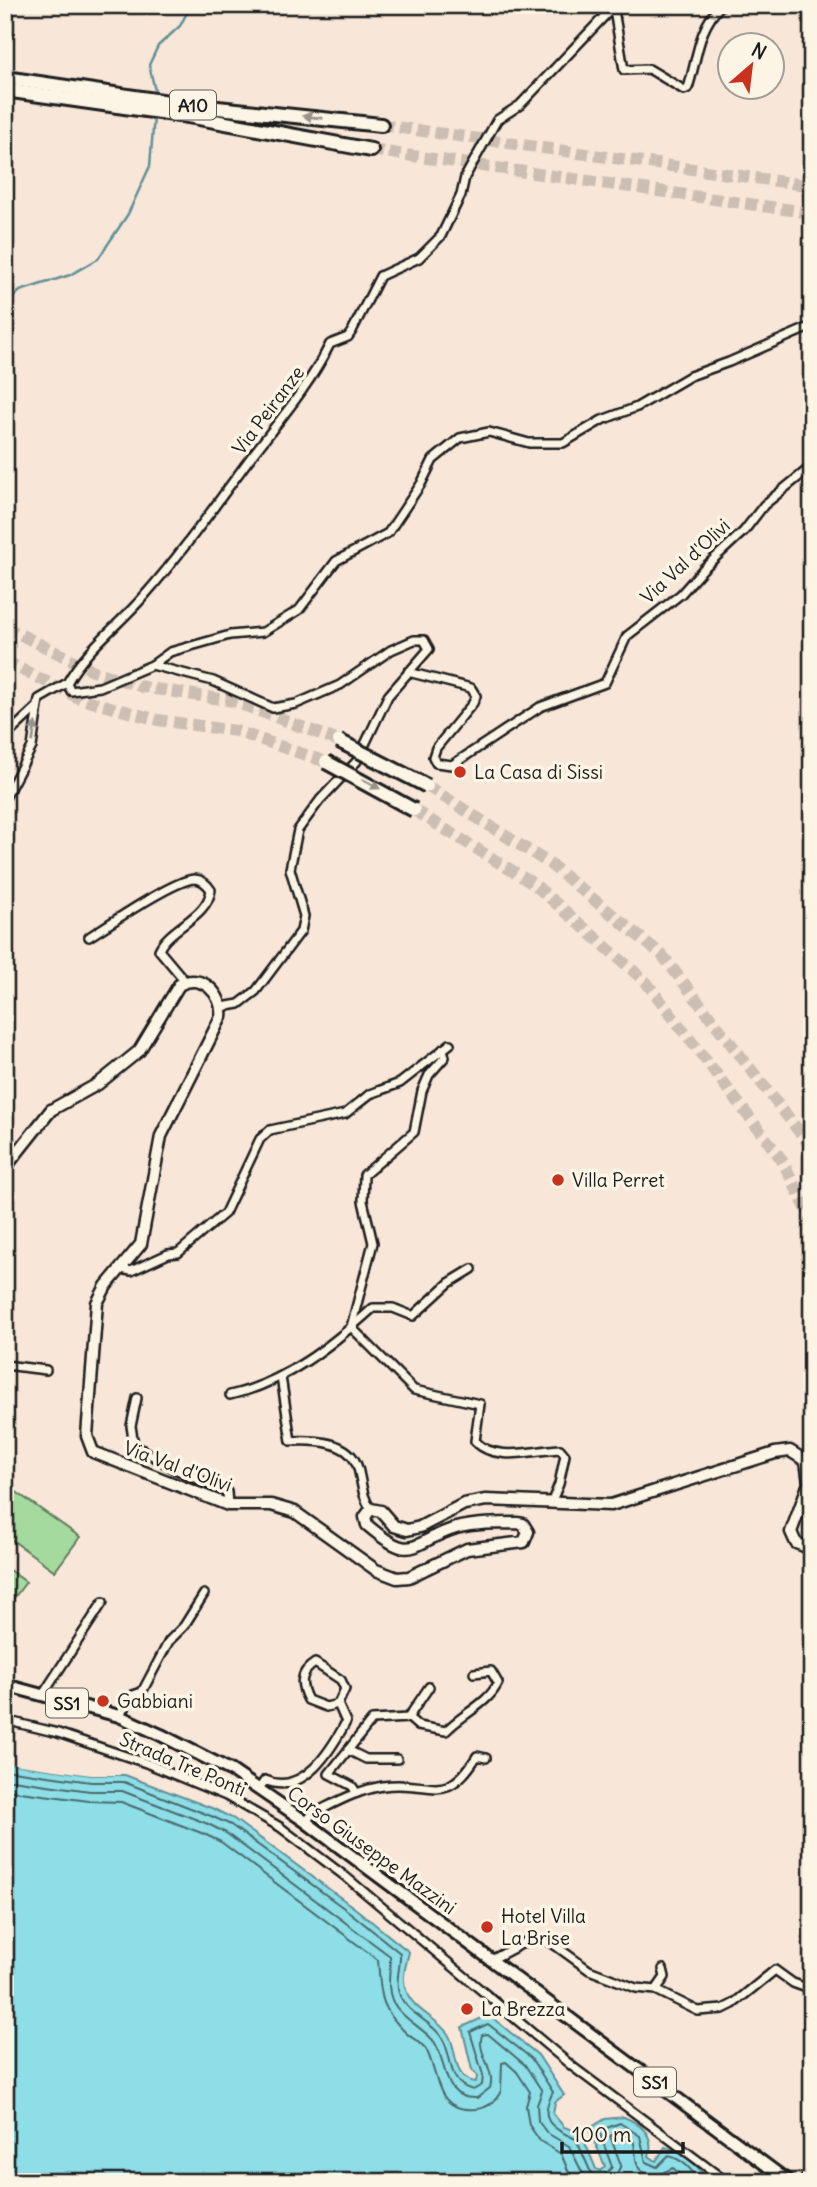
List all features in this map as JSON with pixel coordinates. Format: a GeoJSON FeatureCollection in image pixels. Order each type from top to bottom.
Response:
{"type":"FeatureCollection","features":[{"type":"Feature","properties":{"kind":"highway","name":"A10"},"geometry":{"type":"LineString","coordinates":[[5,78],[189,105],[381,125]]}},
{"type":"Feature","properties":{"kind":"highway","name":"A10"},"geometry":{"type":"LineString","coordinates":[[5,90],[188,116],[370,150]]}},
{"type":"Feature","properties":{"kind":"highway"},"geometry":{"type":"LineString","coordinates":[[339,741],[427,786]]}},
{"type":"Feature","properties":{"kind":"highway"},"geometry":{"type":"LineString","coordinates":[[326,762],[414,810]]}},
{"type":"Feature","properties":{"kind":"main road","name":"Corso Giuseppe Mazzini"},"geometry":{"type":"LineString","coordinates":[[5,1685],[119,1716],[196,1752],[259,1788],[789,2182]]}},
{"type":"Feature","properties":{"kind":"street"},"geometry":{"type":"LineString","coordinates":[[614,8],[624,70],[649,69],[684,90],[688,88],[696,68],[701,29],[720,5]]}},
{"type":"Feature","properties":{"kind":"street","name":"Via Peiranze"},"geometry":{"type":"LineString","coordinates":[[5,737],[36,708],[43,695],[67,683],[74,671],[127,616],[212,514],[305,388],[330,344],[348,337],[358,323],[380,276],[419,258],[441,236],[461,195],[465,177],[496,120],[520,105],[614,8]]}},
{"type":"Feature","properties":{"kind":"street"},"geometry":{"type":"LineString","coordinates":[[67,683],[71,691],[85,691],[152,665],[170,652],[230,635],[262,632],[299,610],[336,561],[388,533],[421,484],[433,460],[460,438],[489,432],[529,443],[563,443],[602,420],[637,407],[690,376],[812,326]]}},
{"type":"Feature","properties":{"kind":"street","name":"Via Val d'Olivi"},"geometry":{"type":"LineString","coordinates":[[408,672],[471,688],[475,696],[473,703],[436,748],[433,757],[436,763],[452,765],[540,707],[605,683],[627,636],[681,594],[704,568],[744,531],[764,505],[812,466]]}},
{"type":"Feature","properties":{"kind":"street"},"geometry":{"type":"LineString","coordinates":[[5,1168],[51,1110],[98,1084],[139,1051],[172,992],[185,981],[195,980],[207,985],[222,1007],[239,1003],[257,991],[301,931],[304,916],[290,869],[291,850],[298,830],[320,800],[357,761],[378,711],[429,649],[424,640],[414,640],[391,650],[340,685],[296,704],[273,708],[213,681],[152,665]]}},
{"type":"Feature","properties":{"kind":"street"},"geometry":{"type":"LineString","coordinates":[[5,798],[32,747],[36,708]]}},
{"type":"Feature","properties":{"kind":"street"},"geometry":{"type":"LineString","coordinates":[[89,937],[169,890],[191,880],[203,881],[211,890],[208,902],[165,939],[159,950],[185,981]]}},
{"type":"Feature","properties":{"kind":"street","name":"Via Val d'Olivi"},"geometry":{"type":"LineString","coordinates":[[222,1007],[218,1023],[162,1136],[143,1237],[102,1291],[97,1303],[88,1436],[90,1448],[103,1458],[228,1505],[271,1505],[295,1512],[376,1570],[397,1578],[422,1572],[467,1549],[483,1545],[520,1543],[527,1537],[523,1524],[489,1524],[457,1528],[421,1546],[402,1547],[367,1525],[365,1517],[371,1509]]}},
{"type":"Feature","properties":{"kind":"street"},"geometry":{"type":"LineString","coordinates":[[121,1269],[131,1271],[168,1254],[178,1253],[217,1222],[225,1213],[260,1139],[270,1130],[345,1114],[370,1094],[400,1083],[446,1046],[445,1057],[429,1075],[422,1091],[414,1132],[364,1175],[363,1201],[373,1243],[351,1327]]}},
{"type":"Feature","properties":{"kind":"street"},"geometry":{"type":"LineString","coordinates":[[230,1395],[252,1391],[281,1377],[300,1362],[322,1352],[373,1308],[393,1308],[413,1316],[449,1283],[472,1269]]}},
{"type":"Feature","properties":{"kind":"street"},"geometry":{"type":"LineString","coordinates":[[351,1327],[414,1390],[480,1404],[475,1441],[481,1448],[511,1454],[560,1449],[565,1455],[559,1485],[552,1501]]}},
{"type":"Feature","properties":{"kind":"street"},"geometry":{"type":"LineString","coordinates":[[5,1365],[46,1370]]}},
{"type":"Feature","properties":{"kind":"street"},"geometry":{"type":"LineString","coordinates":[[281,1377],[291,1441],[322,1441],[343,1450],[357,1465],[365,1501],[371,1509],[380,1511],[394,1526],[407,1530],[472,1502],[621,1504],[775,1453],[790,1451],[806,1461],[810,1476],[791,1532],[796,1543],[812,1549]]}},
{"type":"Feature","properties":{"kind":"street"},"geometry":{"type":"LineString","coordinates":[[137,1398],[131,1426],[134,1445],[175,1469],[227,1492],[228,1505]]}},
{"type":"Feature","properties":{"kind":"street"},"geometry":{"type":"LineString","coordinates":[[119,1716],[133,1695],[142,1692],[169,1641],[184,1626],[204,1594]]}},
{"type":"Feature","properties":{"kind":"street"},"geometry":{"type":"LineString","coordinates":[[42,1696],[103,1602]]}},
{"type":"Feature","properties":{"kind":"street"},"geometry":{"type":"LineString","coordinates":[[259,1788],[265,1780],[288,1785],[298,1781],[334,1746],[346,1722],[338,1704],[345,1689],[341,1680],[315,1662],[302,1678],[300,1686],[308,1700],[326,1707],[338,1704]]}},
{"type":"Feature","properties":{"kind":"street"},"geometry":{"type":"LineString","coordinates":[[357,1793],[352,1786],[329,1774],[372,1720],[408,1718],[418,1726],[446,1731],[460,1716],[493,1694],[498,1683],[491,1671],[474,1673]]}},
{"type":"Feature","properties":{"kind":"street"},"geometry":{"type":"LineString","coordinates":[[408,1718],[429,1687]]}},
{"type":"Feature","properties":{"kind":"street","name":"Strada Tre Ponti"},"geometry":{"type":"LineString","coordinates":[[5,1720],[58,1733],[146,1763],[226,1796],[280,1827],[346,1877],[573,2067],[727,2182]]}},
{"type":"Feature","properties":{"kind":"street"},"geometry":{"type":"LineString","coordinates":[[348,1750],[366,1759],[397,1759]]}},
{"type":"Feature","properties":{"kind":"street"},"geometry":{"type":"LineString","coordinates":[[306,1822],[312,1814],[357,1793],[387,1786],[441,1788],[458,1782],[477,1756],[486,1758]]}},
{"type":"Feature","properties":{"kind":"street"},"geometry":{"type":"LineString","coordinates":[[491,1960],[529,1940],[549,1941],[589,1970],[636,1988],[656,1990],[698,2011],[733,2004],[773,1971],[812,1990]]}},
{"type":"Feature","properties":{"kind":"street"},"geometry":{"type":"LineString","coordinates":[[656,1990],[665,1977],[663,1969]]}},
{"type":"Feature","properties":{"kind":"street"},"geometry":{"type":"LineString","coordinates":[[793,1983],[801,1994]]}},
{"type":"Feature","properties":{"kind":"street"},"geometry":{"type":"LineString","coordinates":[[803,2182],[812,2169]]}},
{"type":"Feature","properties":{"kind":"green space"},"geometry":{"type":"Polygon","coordinates":[[[5,1484],[80,1537],[55,1571],[5,1535],[5,1484]]]}},
{"type":"Feature","properties":{"kind":"green space"},"geometry":{"type":"Polygon","coordinates":[[[5,1567],[26,1582],[5,1610],[5,1567]]]}},
{"type":"Feature","properties":{"kind":"water"},"geometry":{"type":"Polygon","coordinates":[[[5,1763],[91,1775],[125,1775],[234,1819],[356,1909],[409,1952],[404,1976],[409,1997],[448,2034],[459,2070],[468,2080],[476,2082],[477,2076],[472,2070],[462,2027],[489,2015],[538,2055],[564,2095],[555,2102],[553,2114],[564,2127],[581,2133],[596,2169],[600,2171],[605,2166],[589,2129],[605,2119],[624,2117],[645,2132],[650,2142],[649,2156],[656,2161],[665,2147],[672,2149],[695,2164],[707,2182],[5,2182],[5,1763]]]}},
{"type":"Feature","properties":{"kind":"pier"},"geometry":{"type":"Polygon","coordinates":[[[5,1760],[92,1772],[119,1772],[120,1775],[91,1775],[5,1763],[5,1760]]]}},
{"type":"Feature","properties":{"kind":"waterway"},"geometry":{"type":"LineString","coordinates":[[156,95],[149,65],[158,46],[180,26],[191,5]]}},
{"type":"Feature","properties":{"kind":"waterway"},"geometry":{"type":"LineString","coordinates":[[5,305],[20,291],[70,275],[98,259],[128,214],[150,166],[154,116]]}},
{"type":"Feature","properties":{"kind":"tunnel"},"geometry":{"type":"LineString","coordinates":[[381,125],[812,186]]}},
{"type":"Feature","properties":{"kind":"tunnel"},"geometry":{"type":"LineString","coordinates":[[371,150],[812,213]]}},
{"type":"Feature","properties":{"kind":"tunnel"},"geometry":{"type":"LineString","coordinates":[[5,627],[94,671],[143,687],[233,701],[339,741]]}},
{"type":"Feature","properties":{"kind":"tunnel"},"geometry":{"type":"LineString","coordinates":[[5,661],[81,699],[158,720],[236,731],[326,762]]}},
{"type":"Feature","properties":{"kind":"tunnel"},"geometry":{"type":"LineString","coordinates":[[427,786],[550,864],[662,955],[812,1148]]}},
{"type":"Feature","properties":{"kind":"tunnel"},"geometry":{"type":"LineString","coordinates":[[414,810],[535,885],[646,982],[782,1160],[812,1220]]}},
{"type":"Feature","properties":{"kind":"place","name":"La Casa di Sissi"},"geometry":{"type":"Point","coordinates":[460,772]}},
{"type":"Feature","properties":{"kind":"place","name":"Villa Perret"},"geometry":{"type":"Point","coordinates":[558,1180]}},
{"type":"Feature","properties":{"kind":"place","name":"Gabbiani"},"geometry":{"type":"Point","coordinates":[103,1701]}},
{"type":"Feature","properties":{"kind":"place","name":"Hotel Villa La Brise"},"geometry":{"type":"Point","coordinates":[487,1927]}},
{"type":"Feature","properties":{"kind":"place","name":"La Brezza"},"geometry":{"type":"Point","coordinates":[467,2009]}}]}
